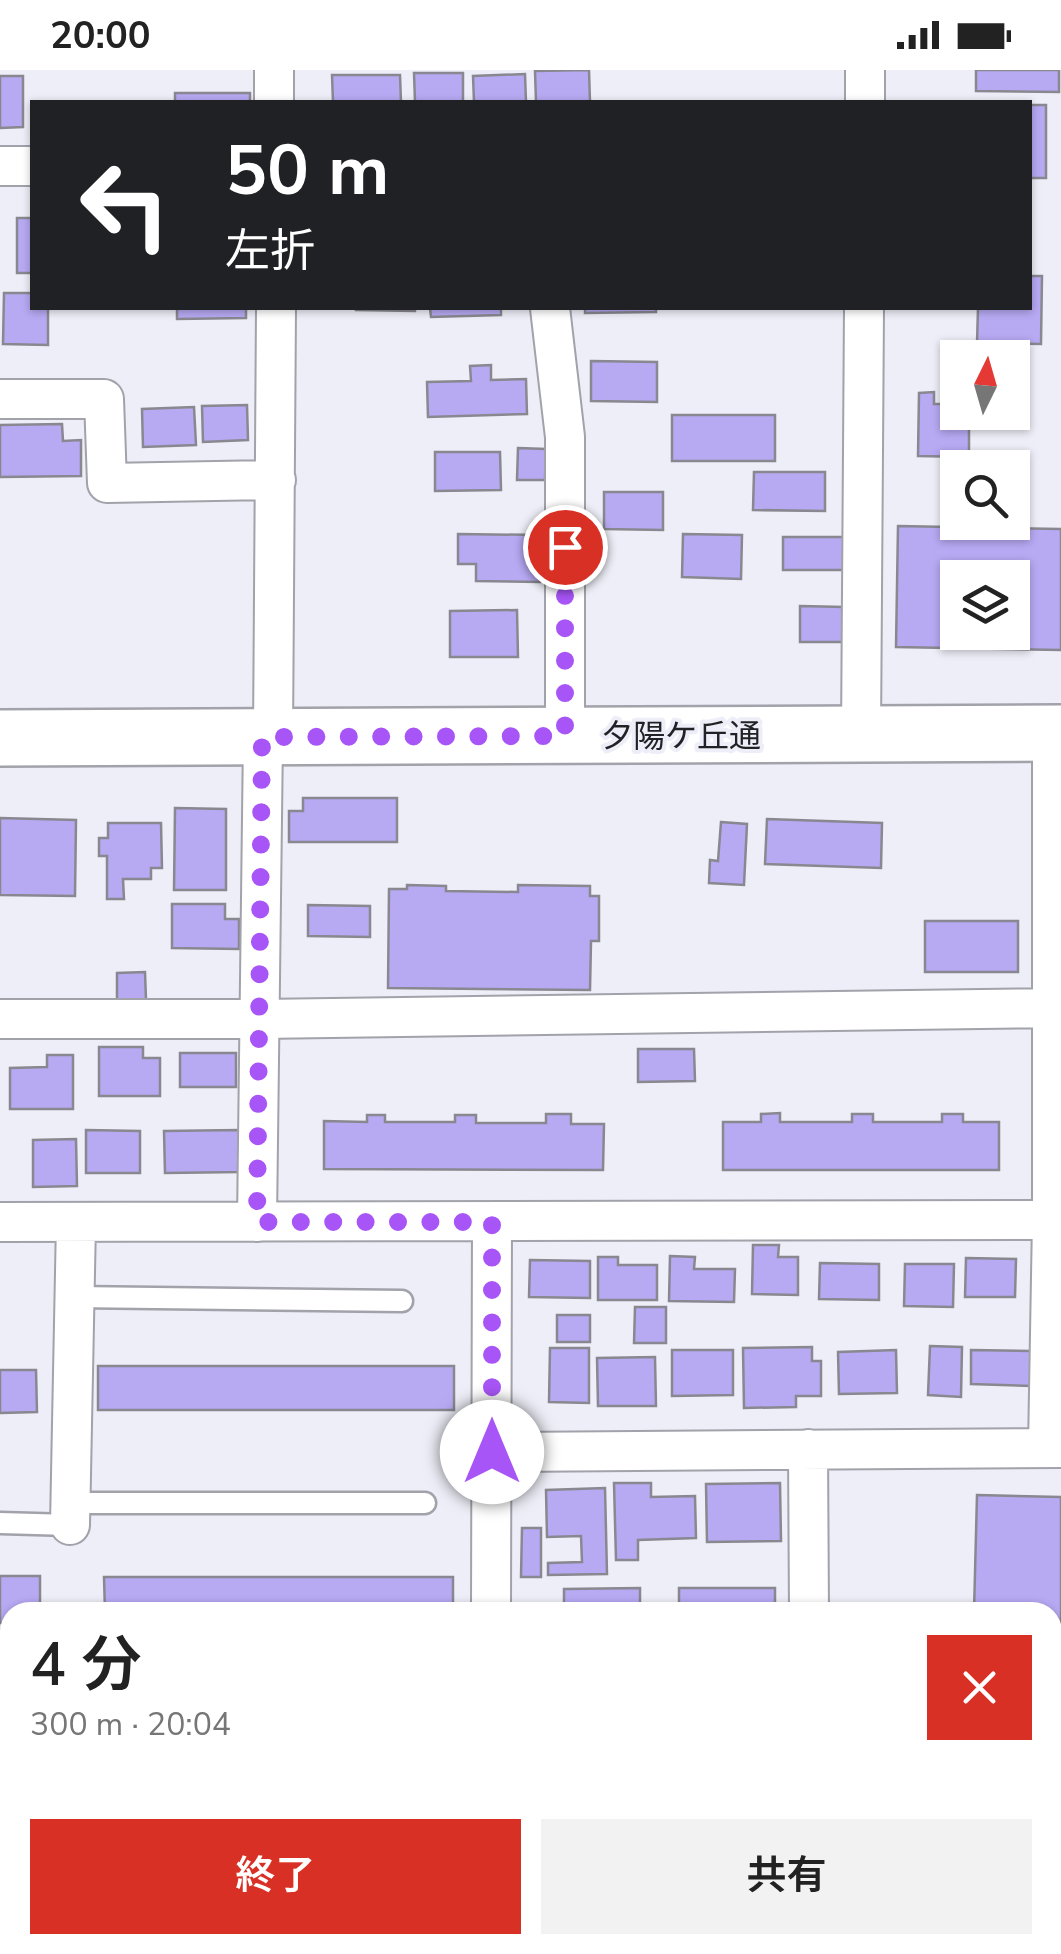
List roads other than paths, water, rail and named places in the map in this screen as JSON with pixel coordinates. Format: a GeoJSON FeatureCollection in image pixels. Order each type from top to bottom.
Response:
{"type":"FeatureCollection","features":[{"type":"Feature","properties":{"kind":"street"},"geometry":{"type":"LineString","coordinates":[[274,70],[274,100]]}},
{"type":"Feature","properties":{"kind":"street"},"geometry":{"type":"LineString","coordinates":[[865,70],[865,100]]}},
{"type":"Feature","properties":{"kind":"street"},"geometry":{"type":"LineString","coordinates":[[0,166],[30,166]]}},
{"type":"Feature","properties":{"kind":"street"},"geometry":{"type":"LineString","coordinates":[[257,1222],[276,480],[276,310]]}},
{"type":"Feature","properties":{"kind":"street"},"geometry":{"type":"LineString","coordinates":[[550,310],[565,437],[565,736]]}},
{"type":"Feature","properties":{"kind":"street"},"geometry":{"type":"LineString","coordinates":[[862,735],[864,310]]}},
{"type":"Feature","properties":{"kind":"street"},"geometry":{"type":"LineString","coordinates":[[0,399],[104,399],[107,483],[276,480]]}},
{"type":"Feature","properties":{"kind":"street"},"geometry":{"type":"LineString","coordinates":[[492,1452],[1054,1448],[1052,1008],[1057,733]]}},
{"type":"Feature","properties":{"kind":"street","name":"夕陽ケ丘通"},"geometry":{"type":"LineString","coordinates":[[0,738],[1057,733]]}},
{"type":"Feature","properties":{"kind":"street"},"geometry":{"type":"LineString","coordinates":[[0,1018],[260,1019],[1052,1008]]}},
{"type":"Feature","properties":{"kind":"street"},"geometry":{"type":"LineString","coordinates":[[0,1222],[1052,1220]]}},
{"type":"Feature","properties":{"kind":"street"},"geometry":{"type":"LineString","coordinates":[[71,1514],[76,1222]]}},
{"type":"Feature","properties":{"kind":"street"},"geometry":{"type":"LineString","coordinates":[[492,1222],[492,1602]]}},
{"type":"Feature","properties":{"kind":"street"},"geometry":{"type":"LineString","coordinates":[[808,1448],[809,1602]]}},
{"type":"Feature","properties":{"kind":"lane"},"geometry":{"type":"LineString","coordinates":[[74,1296],[402,1301]]}},
{"type":"Feature","properties":{"kind":"lane"},"geometry":{"type":"LineString","coordinates":[[0,1523],[71,1514],[424,1503]]}}]}
